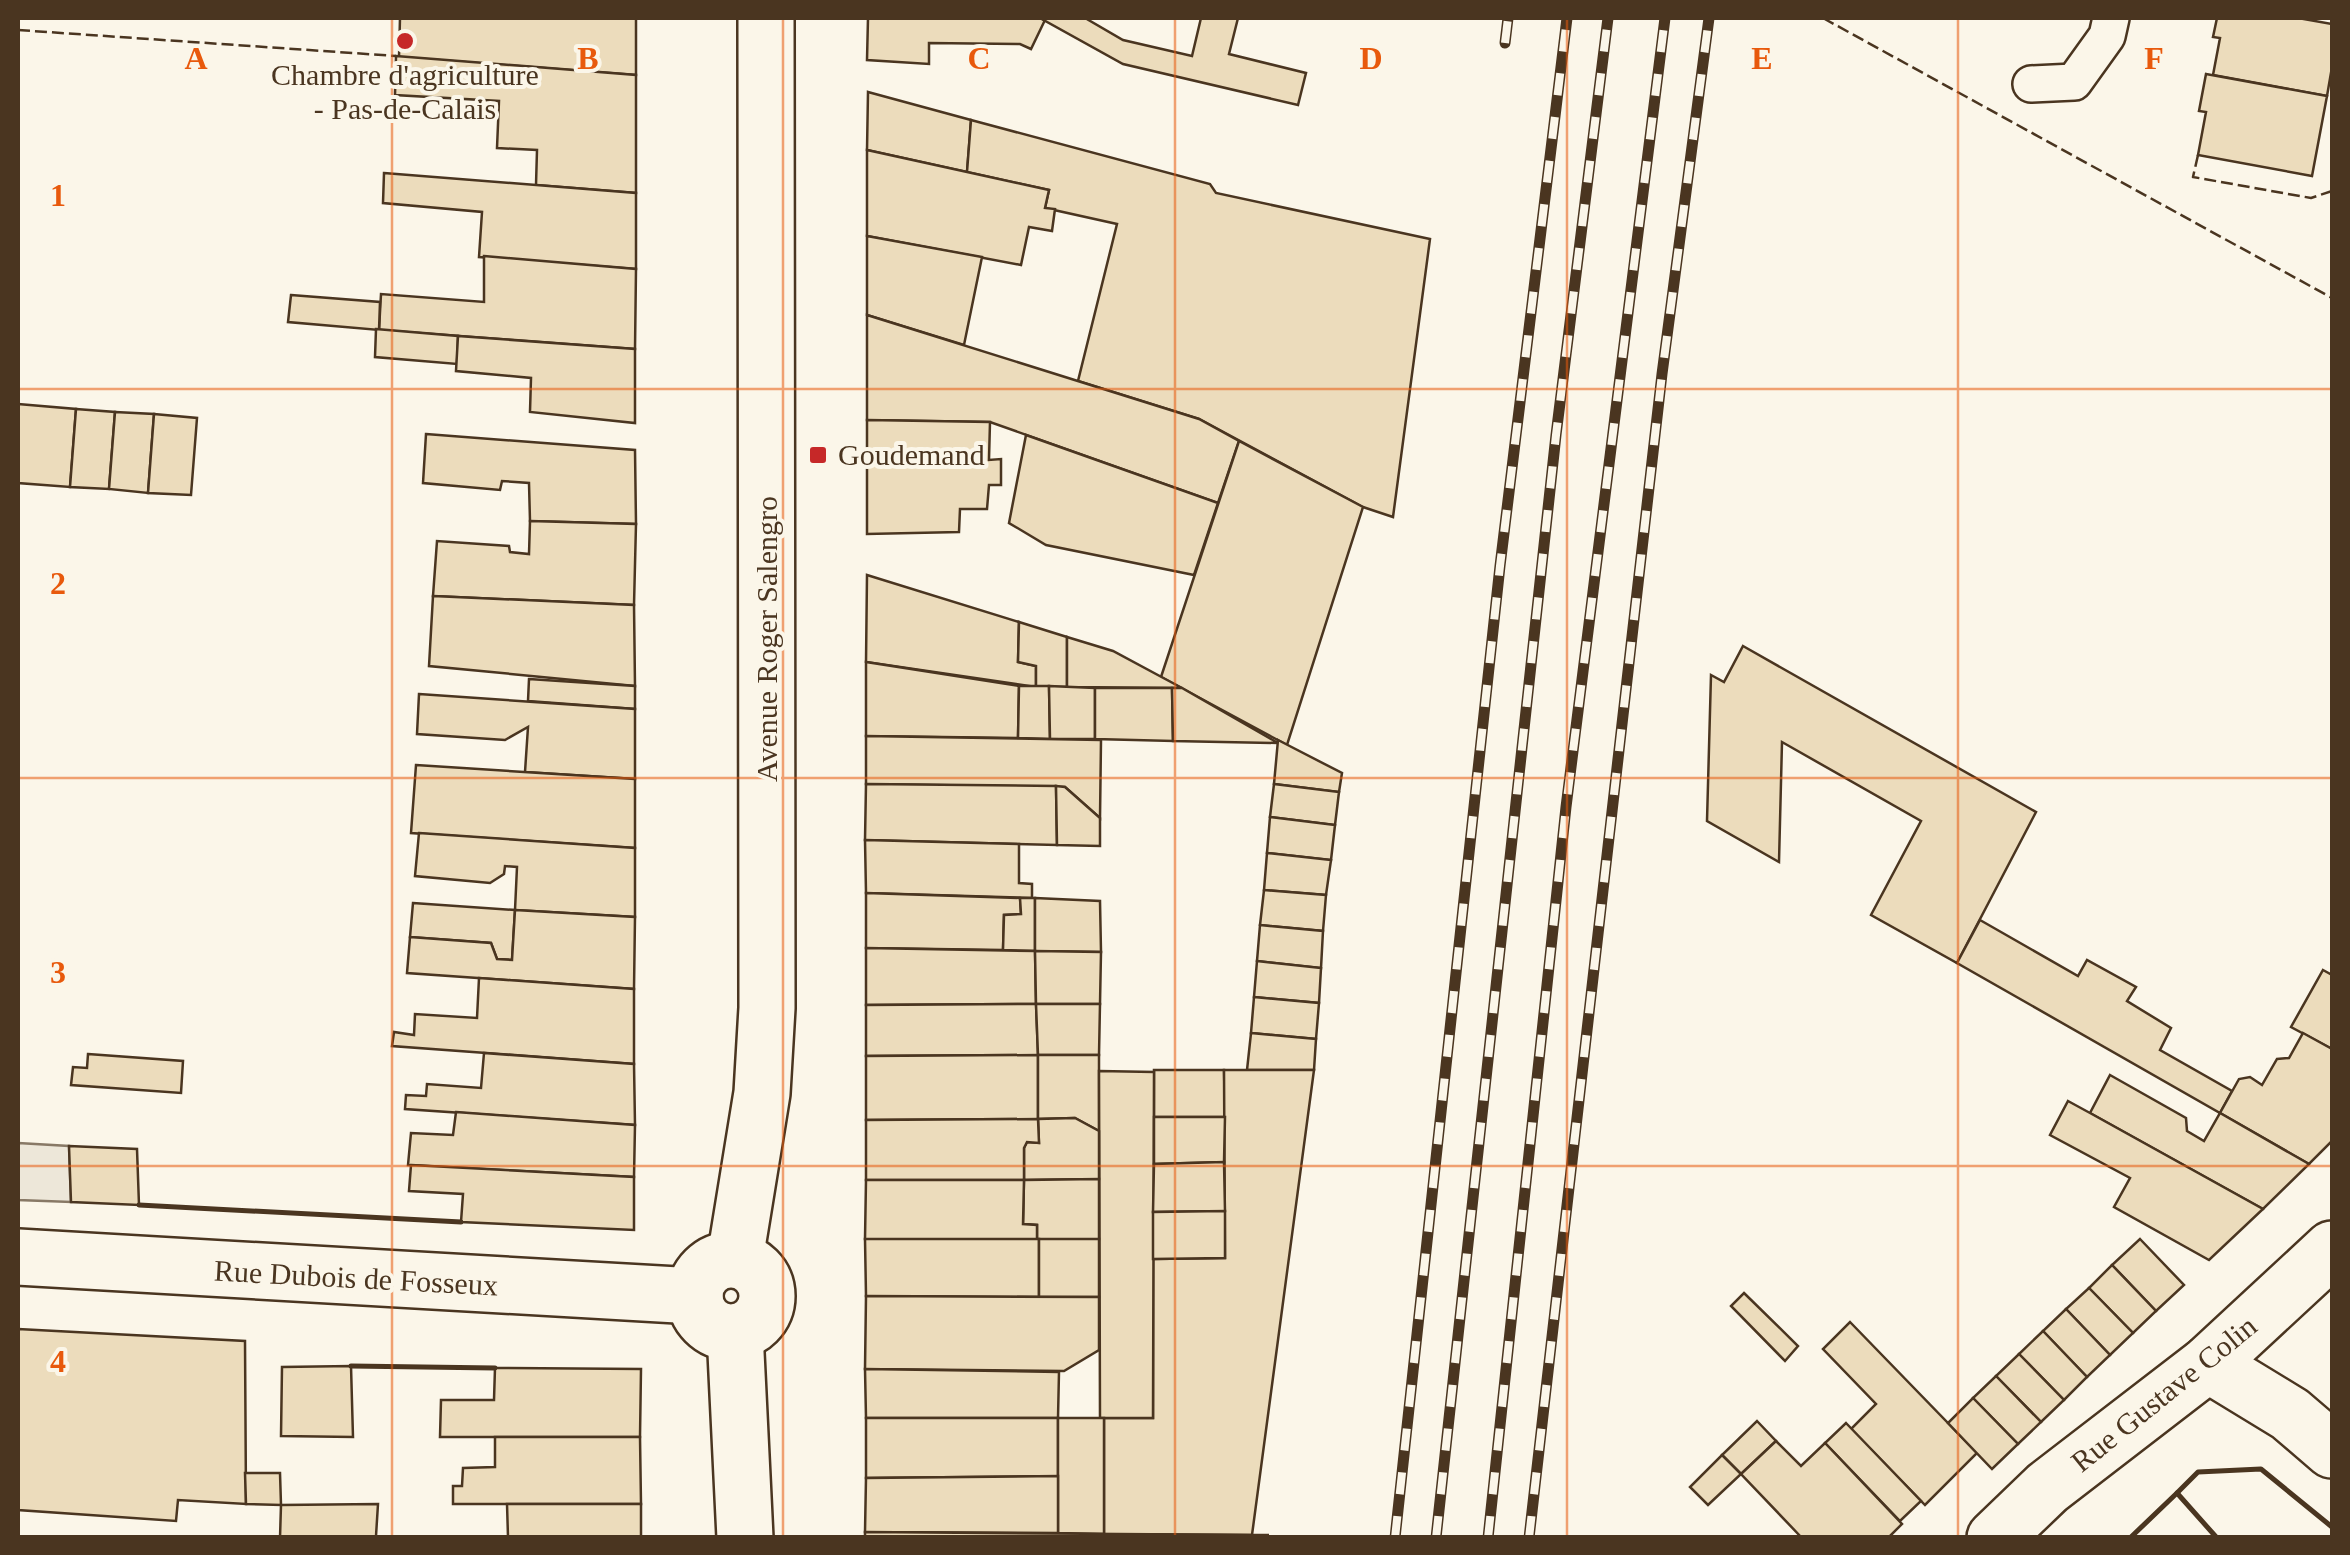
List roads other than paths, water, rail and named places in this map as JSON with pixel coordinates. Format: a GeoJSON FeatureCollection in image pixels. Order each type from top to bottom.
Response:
{"type":"FeatureCollection","features":[{"type":"Feature","properties":{"kind":"street","name":"Avenue Roger Salengro"},"geometry":{"type":"LineString","coordinates":[[736,1259],[762,1093],[767,1008],[766,18]]}},
{"type":"Feature","properties":{"kind":"street","name":"Rue Gustave Colin"},"geometry":{"type":"LineString","coordinates":[[1995,1538],[2047,1488],[2208,1364],[2332,1249]]}},
{"type":"Feature","properties":{"kind":"street","name":"Rue Dubois de Fosseux"},"geometry":{"type":"LineString","coordinates":[[18,1257],[695,1296]]}},
{"type":"Feature","properties":{"kind":"street"},"geometry":{"type":"LineString","coordinates":[[736,1259],[762,1275],[768,1290],[767,1305],[760,1318],[749,1328],[735,1332],[706,1323],[695,1296],[708,1268],[716,1262],[736,1259]]}},
{"type":"Feature","properties":{"kind":"street"},"geometry":{"type":"LineString","coordinates":[[735,1332],[745,1538]]}},
{"type":"Feature","properties":{"kind":"street"},"geometry":{"type":"LineString","coordinates":[[2208,1364],[2290,1414],[2332,1450]]}},
{"type":"Feature","properties":{"kind":"lane"},"geometry":{"type":"LineString","coordinates":[[2031,84],[2074,82],[2107,36],[2111,18]]}},
{"type":"Feature","properties":{"kind":"railway"},"geometry":{"type":"LineString","coordinates":[[1505,43],[1508,18]]}},
{"type":"Feature","properties":{"kind":"railway"},"geometry":{"type":"LineString","coordinates":[[1395,1538],[1500,566],[1567,18]]}},
{"type":"Feature","properties":{"kind":"railway"},"geometry":{"type":"LineString","coordinates":[[1436,1538],[1556,435],[1608,18]]}},
{"type":"Feature","properties":{"kind":"railway"},"geometry":{"type":"LineString","coordinates":[[1488,1538],[1566,807],[1665,18]]}},
{"type":"Feature","properties":{"kind":"railway"},"geometry":{"type":"LineString","coordinates":[[1529,1538],[1662,374],[1709,18]]}},
{"type":"Feature","properties":{"kind":"place","name":"Chambre d'agriculture - Pas-de-Calais"},"geometry":{"type":"Point","coordinates":[405,41]}},
{"type":"Feature","properties":{"kind":"place","name":"Goudemand"},"geometry":{"type":"Point","coordinates":[818,455]}}]}
